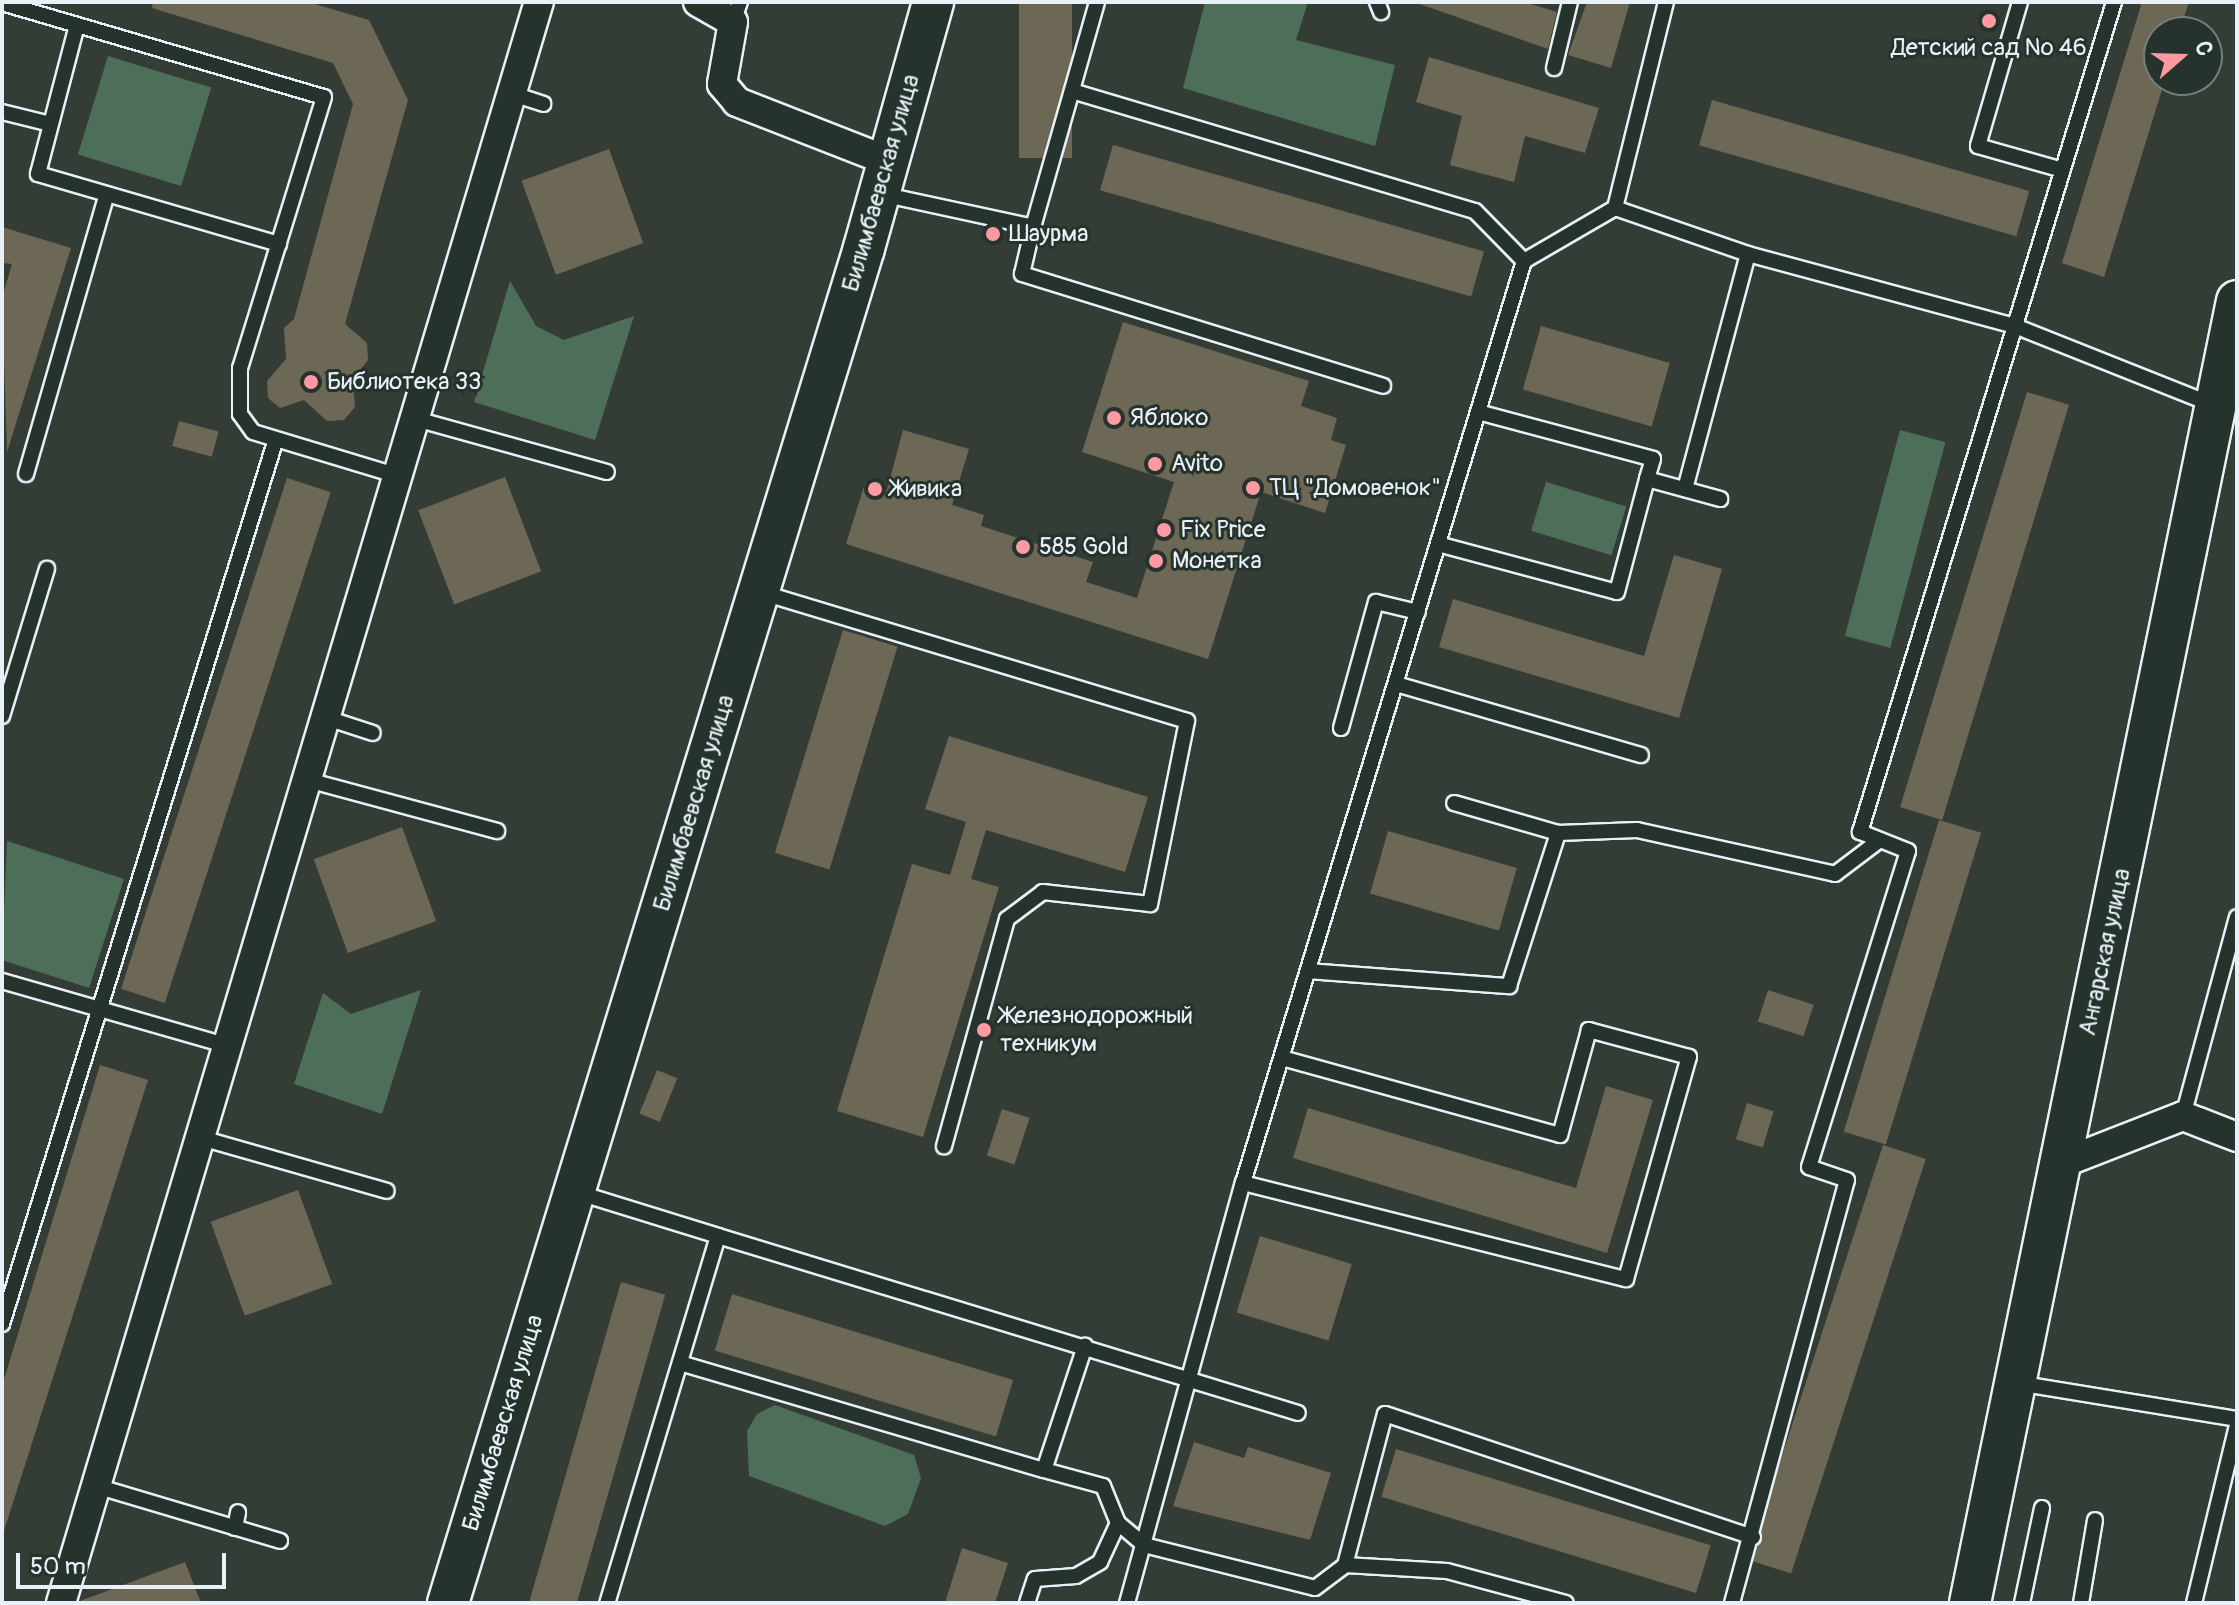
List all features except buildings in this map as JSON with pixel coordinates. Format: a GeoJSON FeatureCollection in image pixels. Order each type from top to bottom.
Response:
{"type":"FeatureCollection","features":[{"type":"Feature","properties":{"kind":"main road","name":"Билимбаевская улица"},"geometry":{"type":"LineString","coordinates":[[448,1603],[760,592],[884,178],[933,2]]}},
{"type":"Feature","properties":{"kind":"main road","name":"Ангарская улица"},"geometry":{"type":"LineString","coordinates":[[1970,1603],[2237,301]]}},
{"type":"Feature","properties":{"kind":"street"},"geometry":{"type":"LineString","coordinates":[[61,1603],[539,2]]}},
{"type":"Feature","properties":{"kind":"street"},"geometry":{"type":"LineString","coordinates":[[698,2],[736,12],[722,84],[737,102],[884,178]]}},
{"type":"Feature","properties":{"kind":"street"},"geometry":{"type":"LineString","coordinates":[[2060,1164],[2183,1116],[2237,1137]]}},
{"type":"Feature","properties":{"kind":"lane"},"geometry":{"type":"LineString","coordinates":[[1097,2],[1022,274],[1383,386]]}},
{"type":"Feature","properties":{"kind":"lane"},"geometry":{"type":"LineString","coordinates":[[1554,68],[1570,2]]}},
{"type":"Feature","properties":{"kind":"lane"},"geometry":{"type":"LineString","coordinates":[[1127,1603],[1243,1183],[1524,261],[1615,208],[1666,2]]}},
{"type":"Feature","properties":{"kind":"lane"},"geometry":{"type":"LineString","coordinates":[[2020,2],[1978,146],[2063,170]]}},
{"type":"Feature","properties":{"kind":"lane"},"geometry":{"type":"LineString","coordinates":[[1732,1603],[1753,1537],[1847,1180],[1809,1167],[1908,851],[1860,832],[2114,2]]}},
{"type":"Feature","properties":{"kind":"lane"},"geometry":{"type":"LineString","coordinates":[[2,3],[324,97],[236,393],[253,432],[399,476]]}},
{"type":"Feature","properties":{"kind":"lane"},"geometry":{"type":"LineString","coordinates":[[77,25],[38,174],[279,244]]}},
{"type":"Feature","properties":{"kind":"lane"},"geometry":{"type":"LineString","coordinates":[[1072,91],[1475,211],[1524,261]]}},
{"type":"Feature","properties":{"kind":"lane"},"geometry":{"type":"LineString","coordinates":[[513,94],[543,104]]}},
{"type":"Feature","properties":{"kind":"lane"},"geometry":{"type":"LineString","coordinates":[[2,112],[51,124]]}},
{"type":"Feature","properties":{"kind":"lane"},"geometry":{"type":"LineString","coordinates":[[884,178],[1033,227]]}},
{"type":"Feature","properties":{"kind":"lane"},"geometry":{"type":"LineString","coordinates":[[26,474],[107,194]]}},
{"type":"Feature","properties":{"kind":"lane"},"geometry":{"type":"LineString","coordinates":[[1615,208],[1748,254],[2015,326],[2217,406]]}},
{"type":"Feature","properties":{"kind":"lane"},"geometry":{"type":"LineString","coordinates":[[1685,489],[1748,254]]}},
{"type":"Feature","properties":{"kind":"lane"},"geometry":{"type":"LineString","coordinates":[[1438,544],[1617,592],[1653,459],[1478,412]]}},
{"type":"Feature","properties":{"kind":"lane"},"geometry":{"type":"LineString","coordinates":[[416,419],[607,472]]}},
{"type":"Feature","properties":{"kind":"lane"},"geometry":{"type":"LineString","coordinates":[[2,1324],[276,439]]}},
{"type":"Feature","properties":{"kind":"lane"},"geometry":{"type":"LineString","coordinates":[[1647,479],[1720,499]]}},
{"type":"Feature","properties":{"kind":"lane"},"geometry":{"type":"LineString","coordinates":[[2,716],[47,569]]}},
{"type":"Feature","properties":{"kind":"lane"},"geometry":{"type":"LineString","coordinates":[[760,592],[1187,721],[1150,904],[1060,890],[1029,897],[1013,913],[944,1146]]}},
{"type":"Feature","properties":{"kind":"lane"},"geometry":{"type":"LineString","coordinates":[[1341,728],[1376,602],[1418,612]]}},
{"type":"Feature","properties":{"kind":"lane"},"geometry":{"type":"LineString","coordinates":[[1396,684],[1641,755]]}},
{"type":"Feature","properties":{"kind":"lane"},"geometry":{"type":"LineString","coordinates":[[327,718],[373,733]]}},
{"type":"Feature","properties":{"kind":"lane"},"geometry":{"type":"LineString","coordinates":[[308,780],[497,831]]}},
{"type":"Feature","properties":{"kind":"lane"},"geometry":{"type":"LineString","coordinates":[[1454,803],[1558,833],[1637,830],[1835,874],[1880,840]]}},
{"type":"Feature","properties":{"kind":"lane"},"geometry":{"type":"LineString","coordinates":[[1308,971],[1509,986],[1558,833]]}},
{"type":"Feature","properties":{"kind":"lane"},"geometry":{"type":"LineString","coordinates":[[2183,1116],[2237,917]]}},
{"type":"Feature","properties":{"kind":"lane"},"geometry":{"type":"LineString","coordinates":[[2,981],[229,1046]]}},
{"type":"Feature","properties":{"kind":"lane"},"geometry":{"type":"LineString","coordinates":[[1243,1183],[1626,1279],[1689,1057],[1589,1030],[1560,1135],[1282,1058]]}},
{"type":"Feature","properties":{"kind":"lane"},"geometry":{"type":"LineString","coordinates":[[201,1138],[387,1191]]}},
{"type":"Feature","properties":{"kind":"lane"},"geometry":{"type":"LineString","coordinates":[[573,1192],[1298,1413]]}},
{"type":"Feature","properties":{"kind":"lane"},"geometry":{"type":"LineString","coordinates":[[607,1603],[718,1236]]}},
{"type":"Feature","properties":{"kind":"lane"},"geometry":{"type":"LineString","coordinates":[[1044,1470],[1085,1346]]}},
{"type":"Feature","properties":{"kind":"lane"},"geometry":{"type":"LineString","coordinates":[[680,1363],[1103,1486],[1118,1523],[1144,1545],[1315,1588],[1345,1565],[1385,1414],[1753,1537]]}},
{"type":"Feature","properties":{"kind":"lane"},"geometry":{"type":"LineString","coordinates":[[2016,1383],[2237,1422],[2194,1603]]}},
{"type":"Feature","properties":{"kind":"lane"},"geometry":{"type":"LineString","coordinates":[[96,1486],[280,1541]]}},
{"type":"Feature","properties":{"kind":"lane"},"geometry":{"type":"LineString","coordinates":[[2022,1603],[2042,1508]]}},
{"type":"Feature","properties":{"kind":"lane"},"geometry":{"type":"LineString","coordinates":[[235,1528],[238,1512]]}},
{"type":"Feature","properties":{"kind":"lane"},"geometry":{"type":"LineString","coordinates":[[2081,1603],[2095,1520]]}},
{"type":"Feature","properties":{"kind":"lane"},"geometry":{"type":"LineString","coordinates":[[1027,1603],[1035,1579],[1076,1576],[1100,1562],[1118,1523]]}},
{"type":"Feature","properties":{"kind":"lane"},"geometry":{"type":"LineString","coordinates":[[1345,1565],[1447,1571],[1566,1603]]}},
{"type":"Feature","properties":{"kind":"green space"},"geometry":{"type":"Polygon","coordinates":[[[1205,2],[1308,2],[1296,40],[1395,65],[1375,146],[1183,88],[1205,2]]]}},
{"type":"Feature","properties":{"kind":"green space"},"geometry":{"type":"Polygon","coordinates":[[[108,56],[211,88],[181,186],[78,154],[108,56]]]}},
{"type":"Feature","properties":{"kind":"green space"},"geometry":{"type":"Polygon","coordinates":[[[510,281],[536,326],[564,340],[634,316],[595,440],[474,402],[510,281]]]}},
{"type":"Feature","properties":{"kind":"green space"},"geometry":{"type":"Polygon","coordinates":[[[1900,430],[1945,442],[1890,648],[1845,636],[1900,430]]]}},
{"type":"Feature","properties":{"kind":"green space"},"geometry":{"type":"Polygon","coordinates":[[[1546,482],[1626,507],[1611,555],[1531,531],[1546,482]]]}},
{"type":"Feature","properties":{"kind":"green space"},"geometry":{"type":"Polygon","coordinates":[[[7,841],[124,879],[89,988],[2,960],[7,841]]]}},
{"type":"Feature","properties":{"kind":"green space"},"geometry":{"type":"Polygon","coordinates":[[[421,990],[382,1114],[294,1084],[323,993],[351,1014],[421,990]]]}},
{"type":"Feature","properties":{"kind":"green space"},"geometry":{"type":"Polygon","coordinates":[[[775,1405],[914,1455],[921,1478],[908,1514],[885,1526],[749,1476],[747,1431],[757,1414],[775,1405]]]}},
{"type":"Feature","properties":{"kind":"place","name":"Детский сад № 46"},"geometry":{"type":"Point","coordinates":[1989,21]}},
{"type":"Feature","properties":{"kind":"place","name":"Шаурма"},"geometry":{"type":"Point","coordinates":[993,234]}},
{"type":"Feature","properties":{"kind":"place","name":"Библиотека 33"},"geometry":{"type":"Point","coordinates":[311,382]}},
{"type":"Feature","properties":{"kind":"place","name":"Яблоко"},"geometry":{"type":"Point","coordinates":[1114,418]}},
{"type":"Feature","properties":{"kind":"place","name":"Avito"},"geometry":{"type":"Point","coordinates":[1155,464]}},
{"type":"Feature","properties":{"kind":"place","name":"ТЦ \"Домовенок\""},"geometry":{"type":"Point","coordinates":[1253,488]}},
{"type":"Feature","properties":{"kind":"place","name":"Живика"},"geometry":{"type":"Point","coordinates":[875,489]}},
{"type":"Feature","properties":{"kind":"place","name":"Fix Price"},"geometry":{"type":"Point","coordinates":[1164,530]}},
{"type":"Feature","properties":{"kind":"place","name":"585 Gold"},"geometry":{"type":"Point","coordinates":[1023,547]}},
{"type":"Feature","properties":{"kind":"place","name":"Монетка"},"geometry":{"type":"Point","coordinates":[1156,561]}},
{"type":"Feature","properties":{"kind":"place","name":"Железнодорожный техникум"},"geometry":{"type":"Point","coordinates":[984,1030]}}]}
